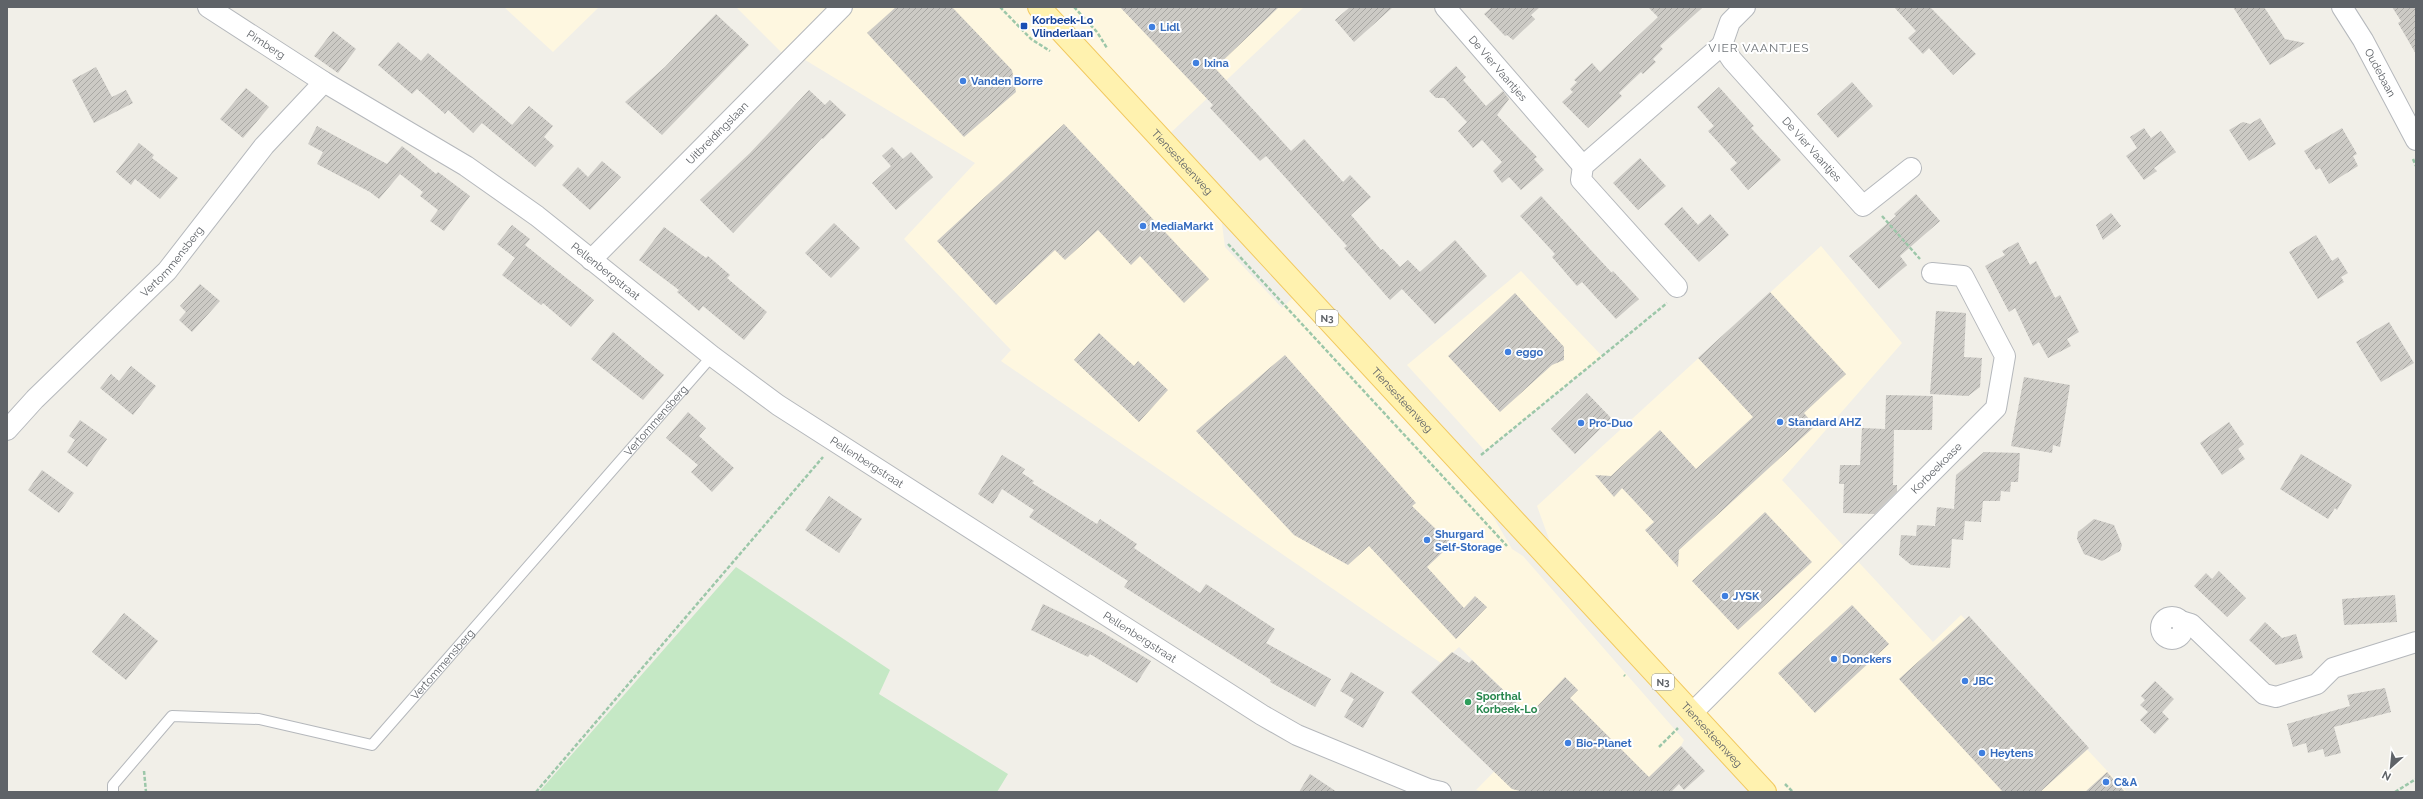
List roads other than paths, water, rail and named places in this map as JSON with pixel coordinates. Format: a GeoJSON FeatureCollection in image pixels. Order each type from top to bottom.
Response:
{"type":"FeatureCollection","features":[{"type":"Feature","properties":{"kind":"main road","name":"Tiensesteenweg"},"geometry":{"type":"LineString","coordinates":[[1039,7],[1765,792]]}},
{"type":"Feature","properties":{"kind":"street","name":"Pimberg"},"geometry":{"type":"LineString","coordinates":[[208,7],[324,82]]}},
{"type":"Feature","properties":{"kind":"street","name":"Uitbreidingslaan"},"geometry":{"type":"LineString","coordinates":[[591,260],[842,7]]}},
{"type":"Feature","properties":{"kind":"street","name":"De Vier Vaantjes"},"geometry":{"type":"LineString","coordinates":[[1445,7],[1583,166]]}},
{"type":"Feature","properties":{"kind":"street"},"geometry":{"type":"LineString","coordinates":[[1677,287],[1581,180],[1583,166],[1722,45],[1730,22],[1745,7]]}},
{"type":"Feature","properties":{"kind":"street","name":"Oudebaan"},"geometry":{"type":"LineString","coordinates":[[2342,7],[2363,40],[2416,140]]}},
{"type":"Feature","properties":{"kind":"street","name":"De Vier Vaantjes"},"geometry":{"type":"LineString","coordinates":[[1722,45],[1732,60],[1863,206],[1910,168]]}},
{"type":"Feature","properties":{"kind":"street","name":"Pellenbergstraat"},"geometry":{"type":"LineString","coordinates":[[324,82],[466,166],[537,216],[712,356],[778,405],[835,443],[1268,718],[1297,734],[1428,789],[1441,792]]}},
{"type":"Feature","properties":{"kind":"street","name":"Vertommensberg"},"geometry":{"type":"LineString","coordinates":[[7,430],[35,399],[167,271],[264,146],[324,82]]}},
{"type":"Feature","properties":{"kind":"street","name":"Korbeekoase"},"geometry":{"type":"LineString","coordinates":[[1692,713],[1996,408],[2005,356],[1962,276],[1932,273]]}},
{"type":"Feature","properties":{"kind":"street"},"geometry":{"type":"LineString","coordinates":[[2181,622],[2191,624],[2264,694],[2276,697],[2317,684],[2333,668],[2416,642]]}},
{"type":"Feature","properties":{"kind":"lane","name":"Vertommensberg"},"geometry":{"type":"LineString","coordinates":[[113,792],[112,785],[172,716],[259,719],[372,745],[712,356]]}},
{"type":"Feature","properties":{"kind":"place","name":"Korbeek-Lo Vlinderlaan"},"geometry":{"type":"Point","coordinates":[1024,26]}},
{"type":"Feature","properties":{"kind":"place","name":"Lidl"},"geometry":{"type":"Point","coordinates":[1152,27]}},
{"type":"Feature","properties":{"kind":"place","name":"Ixina"},"geometry":{"type":"Point","coordinates":[1196,63]}},
{"type":"Feature","properties":{"kind":"place","name":"Vanden Borre"},"geometry":{"type":"Point","coordinates":[963,81]}},
{"type":"Feature","properties":{"kind":"place","name":"MediaMarkt"},"geometry":{"type":"Point","coordinates":[1143,226]}},
{"type":"Feature","properties":{"kind":"place","name":"eggo"},"geometry":{"type":"Point","coordinates":[1508,352]}},
{"type":"Feature","properties":{"kind":"place","name":"Standard AHZ"},"geometry":{"type":"Point","coordinates":[1780,422]}},
{"type":"Feature","properties":{"kind":"place","name":"Pro-Duo"},"geometry":{"type":"Point","coordinates":[1581,423]}},
{"type":"Feature","properties":{"kind":"place","name":"Shurgard Self-Storage"},"geometry":{"type":"Point","coordinates":[1427,540]}},
{"type":"Feature","properties":{"kind":"place","name":"JYSK"},"geometry":{"type":"Point","coordinates":[1725,596]}},
{"type":"Feature","properties":{"kind":"place","name":"Donckers"},"geometry":{"type":"Point","coordinates":[1834,659]}},
{"type":"Feature","properties":{"kind":"place","name":"JBC"},"geometry":{"type":"Point","coordinates":[1965,681]}},
{"type":"Feature","properties":{"kind":"place","name":"Sporthal Korbeek-Lo"},"geometry":{"type":"Point","coordinates":[1468,702]}},
{"type":"Feature","properties":{"kind":"place","name":"Bio-Planet"},"geometry":{"type":"Point","coordinates":[1568,743]}},
{"type":"Feature","properties":{"kind":"place","name":"Heytens"},"geometry":{"type":"Point","coordinates":[1982,753]}},
{"type":"Feature","properties":{"kind":"place","name":"C&A"},"geometry":{"type":"Point","coordinates":[2106,782]}},
{"type":"Feature","properties":{"kind":"district","name":"VIER VAANTJES"},"geometry":{"type":"Point","coordinates":[1759,48]}}]}
